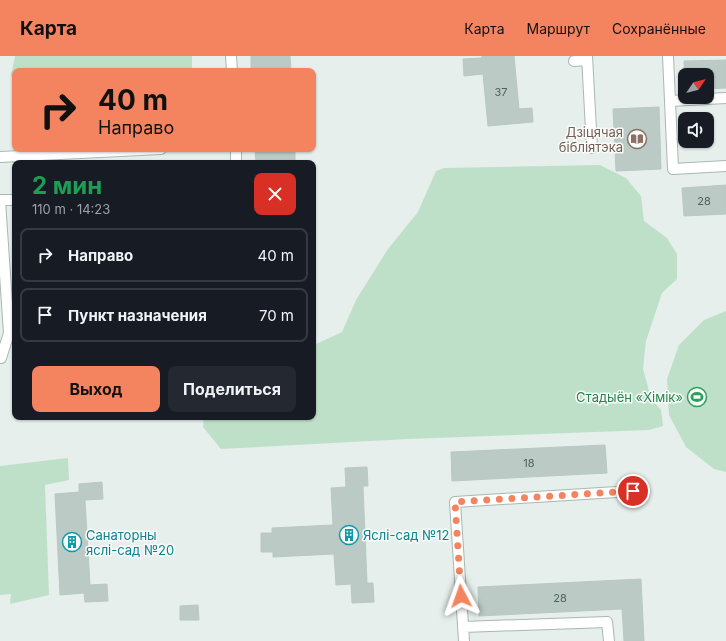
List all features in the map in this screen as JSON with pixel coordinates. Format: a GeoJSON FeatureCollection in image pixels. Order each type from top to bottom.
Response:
{"type":"FeatureCollection","features":[{"type":"Feature","properties":{"kind":"lane"},"geometry":{"type":"LineString","coordinates":[[231,56],[232,68]]}},
{"type":"Feature","properties":{"kind":"lane"},"geometry":{"type":"LineString","coordinates":[[668,56],[673,169],[726,166]]}},
{"type":"Feature","properties":{"kind":"lane"},"geometry":{"type":"LineString","coordinates":[[574,61],[587,58],[592,148]]}},
{"type":"Feature","properties":{"kind":"lane"},"geometry":{"type":"LineString","coordinates":[[670,101],[726,98]]}},
{"type":"Feature","properties":{"kind":"lane"},"geometry":{"type":"LineString","coordinates":[[0,157],[101,152]]}},
{"type":"Feature","properties":{"kind":"lane"},"geometry":{"type":"LineString","coordinates":[[0,358],[12,333],[0,201],[12,200]]}},
{"type":"Feature","properties":{"kind":"lane"},"geometry":{"type":"LineString","coordinates":[[464,641],[455,502],[633,491]]}},
{"type":"Feature","properties":{"kind":"lane"},"geometry":{"type":"LineString","coordinates":[[463,627],[607,622],[608,641]]}},
{"type":"Feature","properties":{"kind":"green space"},"geometry":{"type":"Polygon","coordinates":[[[15,56],[192,56],[192,68],[12,68],[15,56]]]}},
{"type":"Feature","properties":{"kind":"green space"},"geometry":{"type":"Polygon","coordinates":[[[600,165],[626,178],[641,196],[644,221],[667,238],[677,254],[677,279],[662,293],[646,341],[643,369],[651,398],[661,410],[663,426],[649,430],[408,439],[221,449],[203,427],[204,420],[316,420],[316,344],[342,332],[356,300],[388,249],[418,212],[436,171],[444,168],[600,165]]]}},
{"type":"Feature","properties":{"kind":"green space","name":"Стадыён «Хімік»"},"geometry":{"type":"Polygon","coordinates":[[[726,311],[726,472],[714,469],[686,447],[669,415],[667,379],[679,345],[704,320],[726,311]]]}},
{"type":"Feature","properties":{"kind":"green space"},"geometry":{"type":"Polygon","coordinates":[[[68,458],[69,480],[45,485],[49,595],[10,604],[11,594],[0,595],[0,466],[68,458]]]}},
{"type":"Feature","properties":{"kind":"building"},"geometry":{"type":"Polygon","coordinates":[[[251,56],[290,56],[291,68],[251,68],[251,56]]]}},
{"type":"Feature","properties":{"kind":"building"},"geometry":{"type":"Polygon","coordinates":[[[482,56],[514,56],[519,109],[532,108],[533,122],[488,126],[483,74],[464,76],[463,59],[482,58],[482,56]]]}},
{"type":"Feature","properties":{"kind":"building"},"geometry":{"type":"Polygon","coordinates":[[[726,60],[726,88],[714,89],[714,68],[684,68],[684,61],[726,60]]]}},
{"type":"Feature","properties":{"kind":"building","name":"Дзіцячая бібліятэка"},"geometry":{"type":"Polygon","coordinates":[[[659,107],[661,169],[616,171],[613,109],[659,107]]]}},
{"type":"Feature","properties":{"kind":"building"},"geometry":{"type":"Polygon","coordinates":[[[255,152],[295,152],[295,160],[256,160],[255,152]]]}},
{"type":"Feature","properties":{"kind":"building"},"geometry":{"type":"Polygon","coordinates":[[[726,185],[726,214],[684,216],[682,188],[726,185]]]}},
{"type":"Feature","properties":{"kind":"building"},"geometry":{"type":"Polygon","coordinates":[[[605,445],[607,473],[452,481],[451,452],[605,445]]]}},
{"type":"Feature","properties":{"kind":"building","name":"Яслі-сад №12"},"geometry":{"type":"Polygon","coordinates":[[[367,467],[368,486],[363,486],[367,583],[373,583],[374,602],[352,603],[351,584],[336,585],[334,554],[273,557],[273,552],[261,552],[261,533],[272,533],[272,528],[333,525],[331,488],[346,487],[345,468],[367,467]]]}},
{"type":"Feature","properties":{"kind":"building","name":"Санаторны яслі-сад №20"},"geometry":{"type":"Polygon","coordinates":[[[102,482],[103,499],[85,500],[90,585],[107,584],[108,601],[85,602],[84,593],[60,595],[55,494],[79,492],[79,484],[102,482]]]}},
{"type":"Feature","properties":{"kind":"building"},"geometry":{"type":"Polygon","coordinates":[[[641,579],[644,641],[624,641],[622,609],[479,616],[478,587],[641,579]]]}},
{"type":"Feature","properties":{"kind":"building"},"geometry":{"type":"Polygon","coordinates":[[[198,605],[199,620],[180,620],[180,606],[198,605]]]}},
{"type":"Feature","properties":{"kind":"place","name":"Дзіцячая бібліятэка"},"geometry":{"type":"Point","coordinates":[637,139]}},
{"type":"Feature","properties":{"kind":"place","name":"Стадыён «Хімік»"},"geometry":{"type":"Point","coordinates":[697,397]}},
{"type":"Feature","properties":{"kind":"place","name":"Яслі-сад №12"},"geometry":{"type":"Point","coordinates":[349,535]}},
{"type":"Feature","properties":{"kind":"place","name":"Санаторны яслі-сад №20"},"geometry":{"type":"Point","coordinates":[72,542]}},
{"type":"Feature","properties":{"kind":"route"},"geometry":{"type":"LineString","coordinates":[[461,596],[455,502],[633,491]]}}]}
